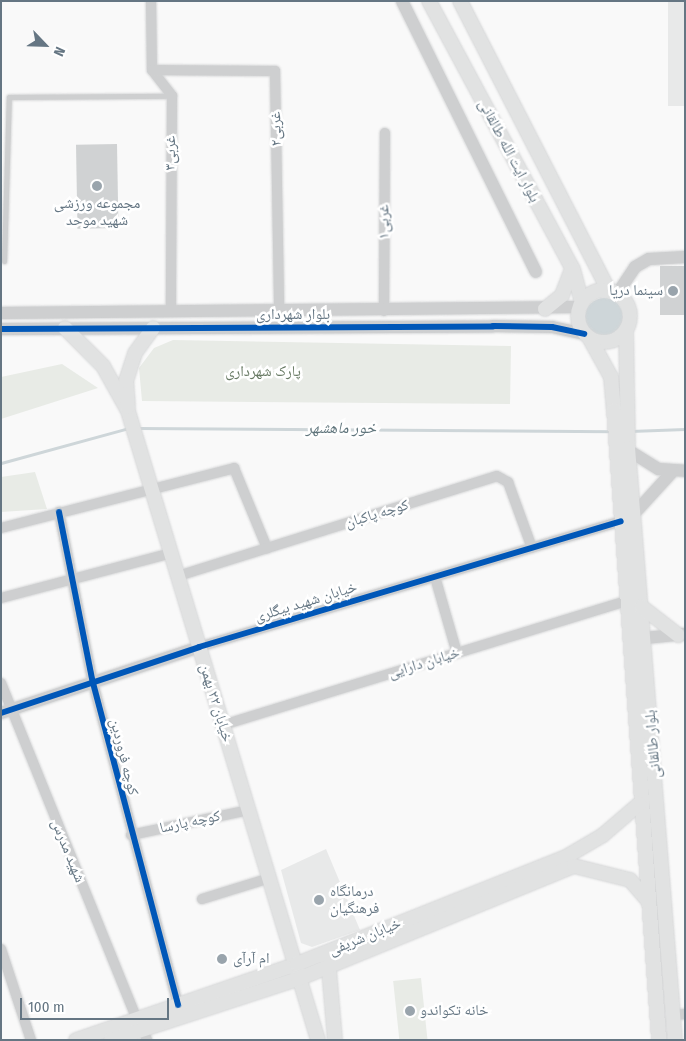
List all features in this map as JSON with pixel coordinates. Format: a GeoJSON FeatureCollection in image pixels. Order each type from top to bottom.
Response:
{"type":"FeatureCollection","features":[{"type":"Feature","properties":{"kind":"main road","name":"بلوار ایت الله طالقانی"},"geometry":{"type":"LineString","coordinates":[[429,1],[572,269],[581,305]]}},
{"type":"Feature","properties":{"kind":"main road","name":"بلوار ایت الله طالقانی"},"geometry":{"type":"LineString","coordinates":[[460,1],[613,293]]}},
{"type":"Feature","properties":{"kind":"main road"},"geometry":{"type":"LineString","coordinates":[[545,309],[562,295],[572,269]]}},
{"type":"Feature","properties":{"kind":"main road"},"geometry":{"type":"LineString","coordinates":[[593,293],[613,293],[627,306],[620,410],[611,377],[578,319],[581,305],[593,293]]}},
{"type":"Feature","properties":{"kind":"main road"},"geometry":{"type":"LineString","coordinates":[[65,328],[103,366],[128,411]]}},
{"type":"Feature","properties":{"kind":"main road"},"geometry":{"type":"LineString","coordinates":[[128,411],[126,381],[135,353],[153,328]]}},
{"type":"Feature","properties":{"kind":"main road"},"geometry":{"type":"LineString","coordinates":[[587,336],[606,342],[626,330]]}},
{"type":"Feature","properties":{"kind":"main road","name":"بلوار طالقانی"},"geometry":{"type":"LineString","coordinates":[[620,410],[627,518],[626,601],[659,1040]]}},
{"type":"Feature","properties":{"kind":"main road","name":"خیابان ۲۲ بهمن"},"geometry":{"type":"LineString","coordinates":[[128,411],[222,725],[297,964],[298,979],[318,1040]]}},
{"type":"Feature","properties":{"kind":"main road","name":"بلوار طالقانی"},"geometry":{"type":"LineString","coordinates":[[627,518],[642,607],[679,1014],[675,1040]]}},
{"type":"Feature","properties":{"kind":"main road"},"geometry":{"type":"LineString","coordinates":[[642,607],[682,634]]}},
{"type":"Feature","properties":{"kind":"main road","name":"خیابان شریفی"},"geometry":{"type":"LineString","coordinates":[[76,1040],[142,1029],[178,1005],[297,964],[328,958],[488,894],[564,858],[603,835],[640,804]]}},
{"type":"Feature","properties":{"kind":"main road","name":"خیابان شریفی"},"geometry":{"type":"LineString","coordinates":[[488,894],[574,866],[630,880],[649,902]]}},
{"type":"Feature","properties":{"kind":"main road"},"geometry":{"type":"LineString","coordinates":[[328,958],[336,1040]]}},
{"type":"Feature","properties":{"kind":"main road","name":"خیابان شریفی"},"geometry":{"type":"LineString","coordinates":[[112,1040],[298,979],[328,958]]}},
{"type":"Feature","properties":{"kind":"street"},"geometry":{"type":"LineString","coordinates":[[151,1],[152,70],[172,96]]}},
{"type":"Feature","properties":{"kind":"street"},"geometry":{"type":"LineString","coordinates":[[402,1],[536,272]]}},
{"type":"Feature","properties":{"kind":"street","name":"۲غربی"},"geometry":{"type":"LineString","coordinates":[[152,70],[275,70],[279,311]]}},
{"type":"Feature","properties":{"kind":"street","name":"۳غربی"},"geometry":{"type":"LineString","coordinates":[[171,312],[172,96]]}},
{"type":"Feature","properties":{"kind":"street","name":"۱غربی"},"geometry":{"type":"LineString","coordinates":[[384,311],[385,134]]}},
{"type":"Feature","properties":{"kind":"street"},"geometry":{"type":"LineString","coordinates":[[613,293],[624,279],[642,263],[685,257]]}},
{"type":"Feature","properties":{"kind":"street","name":"بلوار شهرداری"},"geometry":{"type":"LineString","coordinates":[[1,313],[493,310],[545,309],[581,305]]}},
{"type":"Feature","properties":{"kind":"street"},"geometry":{"type":"LineString","coordinates":[[493,310],[493,326]]}},
{"type":"Feature","properties":{"kind":"street","name":"بلوار شهرداری"},"geometry":{"type":"LineString","coordinates":[[1,329],[493,326],[552,327],[587,336]]}},
{"type":"Feature","properties":{"kind":"street"},"geometry":{"type":"LineString","coordinates":[[624,449],[647,465],[679,471]]}},
{"type":"Feature","properties":{"kind":"street"},"geometry":{"type":"LineString","coordinates":[[1,528],[234,468],[267,548]]}},
{"type":"Feature","properties":{"kind":"street"},"geometry":{"type":"LineString","coordinates":[[627,518],[679,471]]}},
{"type":"Feature","properties":{"kind":"street","name":"کوچه پاکبان"},"geometry":{"type":"LineString","coordinates":[[178,576],[497,476],[508,482],[532,548]]}},
{"type":"Feature","properties":{"kind":"street","name":"کوچه فروردین"},"geometry":{"type":"LineString","coordinates":[[59,512],[70,580],[93,683],[131,835],[178,1005]]}},
{"type":"Feature","properties":{"kind":"street","name":"خیابان شهید بیگلری"},"geometry":{"type":"LineString","coordinates":[[5,712],[199,647],[627,518]]}},
{"type":"Feature","properties":{"kind":"street"},"geometry":{"type":"LineString","coordinates":[[1,598],[171,553]]}},
{"type":"Feature","properties":{"kind":"street"},"geometry":{"type":"LineString","coordinates":[[435,577],[457,653]]}},
{"type":"Feature","properties":{"kind":"street","name":"خیابان دارایی"},"geometry":{"type":"LineString","coordinates":[[222,725],[626,601]]}},
{"type":"Feature","properties":{"kind":"street"},"geometry":{"type":"LineString","coordinates":[[644,638],[682,634]]}},
{"type":"Feature","properties":{"kind":"street","name":"شهید مدرس"},"geometry":{"type":"LineString","coordinates":[[1,683],[5,712],[142,1029]]}},
{"type":"Feature","properties":{"kind":"street","name":"کوچه پارسا"},"geometry":{"type":"LineString","coordinates":[[131,835],[249,810]]}},
{"type":"Feature","properties":{"kind":"street"},"geometry":{"type":"LineString","coordinates":[[202,899],[270,878]]}},
{"type":"Feature","properties":{"kind":"street"},"geometry":{"type":"LineString","coordinates":[[1,949],[32,1040]]}},
{"type":"Feature","properties":{"kind":"lane"},"geometry":{"type":"LineString","coordinates":[[4,261],[9,97],[172,96]]}},
{"type":"Feature","properties":{"kind":"shaded area"},"geometry":{"type":"Polygon","coordinates":[[[668,1],[685,1],[685,106],[668,106],[668,1]]]}},
{"type":"Feature","properties":{"kind":"shaded area"},"geometry":{"type":"Polygon","coordinates":[[[604,298],[617,304],[623,317],[617,330],[604,336],[591,330],[585,317],[591,304],[604,298]]]}},
{"type":"Feature","properties":{"kind":"shaded area","name":"درمانگاه فرهنگیان"},"geometry":{"type":"Polygon","coordinates":[[[326,849],[360,930],[312,947],[301,943],[281,870],[326,849]]]}},
{"type":"Feature","properties":{"kind":"green space","name":"پارک شهرداری"},"geometry":{"type":"Polygon","coordinates":[[[173,340],[511,346],[510,404],[142,401],[139,368],[154,348],[173,340]]]}},
{"type":"Feature","properties":{"kind":"green space"},"geometry":{"type":"Polygon","coordinates":[[[62,364],[98,388],[1,419],[1,377],[62,364]]]}},
{"type":"Feature","properties":{"kind":"green space"},"geometry":{"type":"Polygon","coordinates":[[[35,472],[47,509],[1,512],[1,477],[35,472]]]}},
{"type":"Feature","properties":{"kind":"green space","name":"خانه تکواندو"},"geometry":{"type":"Polygon","coordinates":[[[421,978],[427,1040],[399,1040],[393,981],[421,978]]]}},
{"type":"Feature","properties":{"kind":"building","name":"مجموعه ورزشی شهید موحد"},"geometry":{"type":"Polygon","coordinates":[[[117,144],[118,228],[77,229],[76,145],[117,144]]]}},
{"type":"Feature","properties":{"kind":"building","name":"سینما دریا"},"geometry":{"type":"Polygon","coordinates":[[[660,266],[685,266],[685,315],[660,315],[660,266]]]}},
{"type":"Feature","properties":{"kind":"waterway","name":"خور ماهشهر"},"geometry":{"type":"LineString","coordinates":[[1,463],[129,428]]}},
{"type":"Feature","properties":{"kind":"waterway","name":"خور ماهشهر"},"geometry":{"type":"LineString","coordinates":[[138,428],[612,431]]}},
{"type":"Feature","properties":{"kind":"waterway","name":"خور ماهشهر"},"geometry":{"type":"LineString","coordinates":[[630,431],[685,429]]}},
{"type":"Feature","properties":{"kind":"cycle path"},"geometry":{"type":"LineString","coordinates":[[1,329],[493,326],[552,327],[584,334]]}},
{"type":"Feature","properties":{"kind":"cycle path"},"geometry":{"type":"LineString","coordinates":[[59,512],[93,683],[178,1005]]}},
{"type":"Feature","properties":{"kind":"cycle path"},"geometry":{"type":"LineString","coordinates":[[1,713],[199,647],[621,521]]}},
{"type":"Feature","properties":{"kind":"place","name":"مجموعه ورزشی شهید موحد"},"geometry":{"type":"Point","coordinates":[97,186]}},
{"type":"Feature","properties":{"kind":"place","name":"سینما دریا"},"geometry":{"type":"Point","coordinates":[673,291]}},
{"type":"Feature","properties":{"kind":"place","name":"درمانگاه فرهنگیان"},"geometry":{"type":"Point","coordinates":[319,900]}},
{"type":"Feature","properties":{"kind":"place","name":"ام آرآی"},"geometry":{"type":"Point","coordinates":[222,959]}},
{"type":"Feature","properties":{"kind":"place","name":"خانه تکواندو"},"geometry":{"type":"Point","coordinates":[410,1011]}}]}
